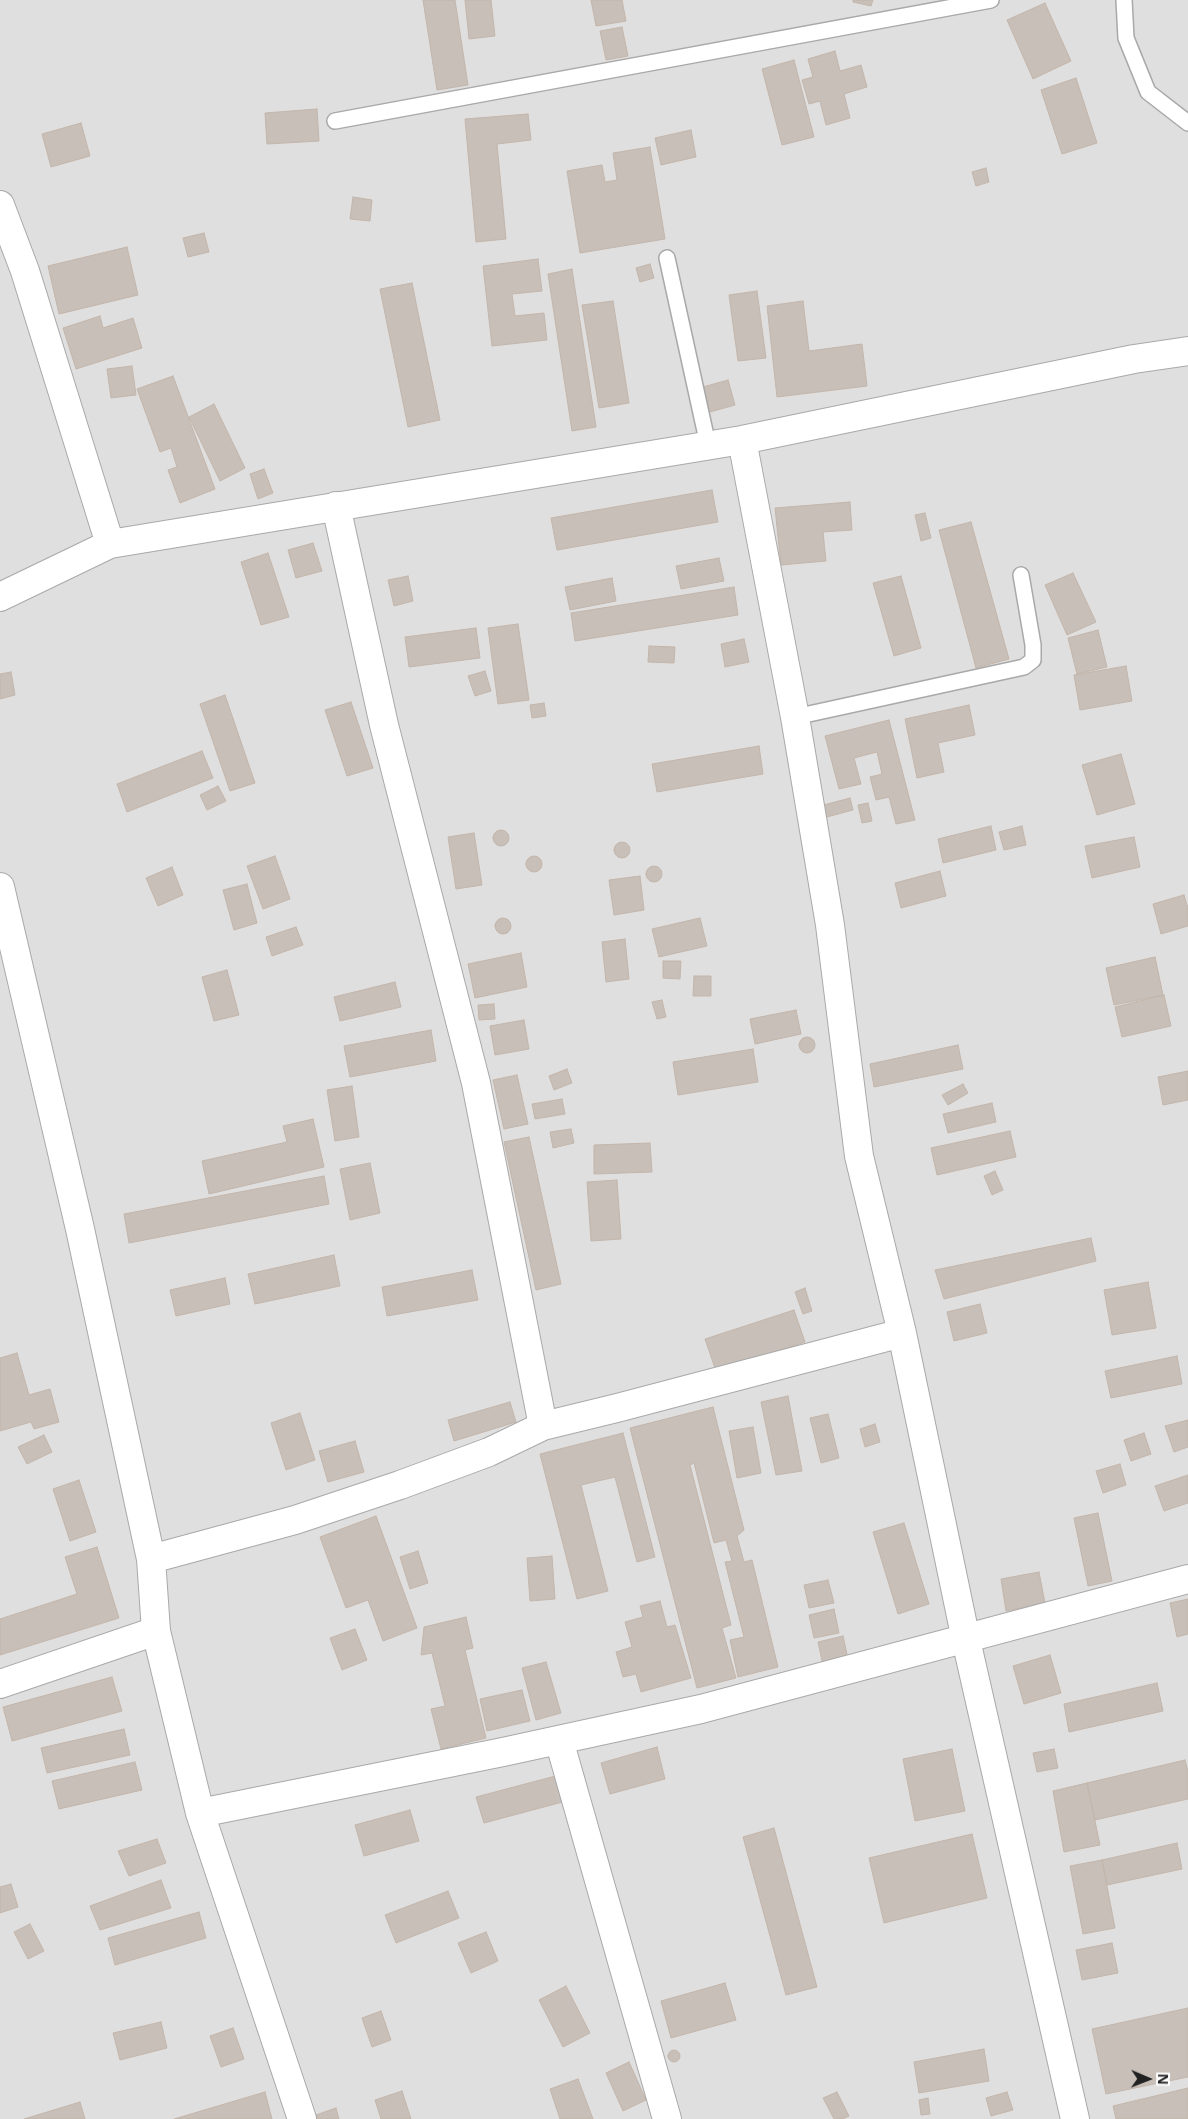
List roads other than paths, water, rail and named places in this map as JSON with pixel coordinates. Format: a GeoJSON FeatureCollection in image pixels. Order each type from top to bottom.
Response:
{"type":"FeatureCollection","features":[{"type":"Feature","properties":{"kind":"street"},"geometry":{"type":"LineString","coordinates":[[0,205],[25,271],[110,544]]}},
{"type":"Feature","properties":{"kind":"street"},"geometry":{"type":"LineString","coordinates":[[0,597],[110,544],[742,440],[1134,359],[1188,351]]}},
{"type":"Feature","properties":{"kind":"street"},"geometry":{"type":"LineString","coordinates":[[742,440],[795,717],[830,924],[859,1156],[902,1333],[966,1640],[1075,2119]]}},
{"type":"Feature","properties":{"kind":"street"},"geometry":{"type":"LineString","coordinates":[[336,506],[384,725],[476,1083],[543,1426]]}},
{"type":"Feature","properties":{"kind":"street"},"geometry":{"type":"LineString","coordinates":[[0,887],[75,1210],[152,1559],[156,1631],[200,1813],[302,2119]]}},
{"type":"Feature","properties":{"kind":"street"},"geometry":{"type":"LineString","coordinates":[[152,1559],[295,1520],[400,1485],[489,1452],[543,1426],[902,1333]]}},
{"type":"Feature","properties":{"kind":"street"},"geometry":{"type":"LineString","coordinates":[[200,1813],[701,1709],[966,1640],[1188,1579]]}},
{"type":"Feature","properties":{"kind":"street"},"geometry":{"type":"LineString","coordinates":[[0,1684],[156,1631]]}},
{"type":"Feature","properties":{"kind":"street"},"geometry":{"type":"LineString","coordinates":[[559,1740],[667,2119]]}},
{"type":"Feature","properties":{"kind":"lane"},"geometry":{"type":"LineString","coordinates":[[334,121],[991,0]]}},
{"type":"Feature","properties":{"kind":"lane"},"geometry":{"type":"LineString","coordinates":[[1124,0],[1126,38],[1148,92],[1188,123]]}},
{"type":"Feature","properties":{"kind":"lane"},"geometry":{"type":"LineString","coordinates":[[667,258],[708,445]]}},
{"type":"Feature","properties":{"kind":"lane"},"geometry":{"type":"LineString","coordinates":[[795,717],[1024,667],[1033,660],[1033,645],[1021,574]]}}]}
